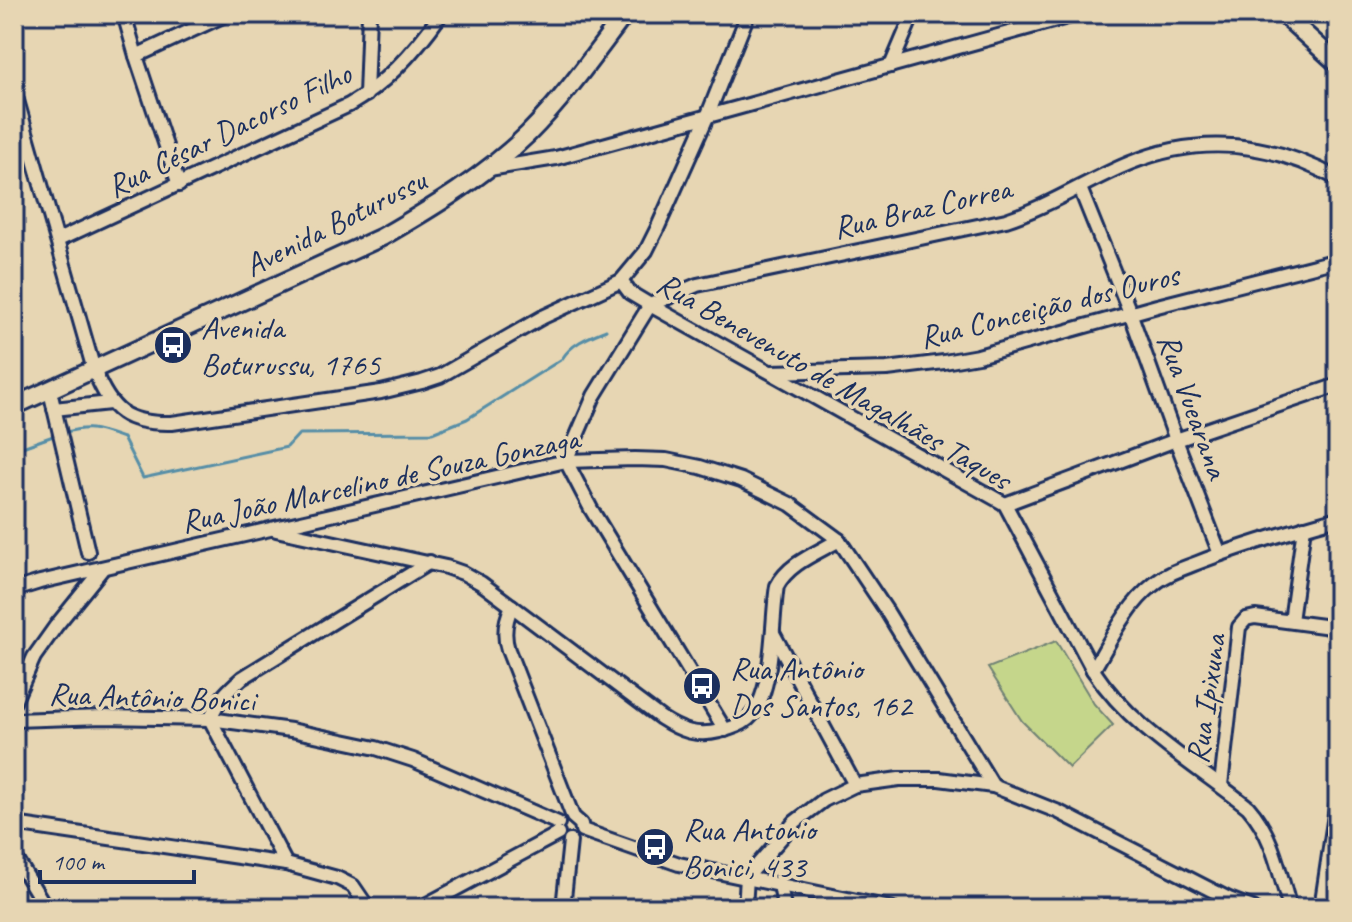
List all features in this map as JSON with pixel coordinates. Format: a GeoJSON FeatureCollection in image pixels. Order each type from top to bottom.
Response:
{"type":"FeatureCollection","features":[{"type":"Feature","properties":{"kind":"main road","name":"Avenida Boturussu"},"geometry":{"type":"LineString","coordinates":[[14,406],[382,237],[434,207],[460,190],[531,131],[625,14]]}},
{"type":"Feature","properties":{"kind":"main road"},"geometry":{"type":"LineString","coordinates":[[1283,14],[1338,64]]}},
{"type":"Feature","properties":{"kind":"main road"},"geometry":{"type":"LineString","coordinates":[[1323,908],[1338,808]]}},
{"type":"Feature","properties":{"kind":"street"},"geometry":{"type":"LineString","coordinates":[[124,14],[179,185]]}},
{"type":"Feature","properties":{"kind":"street"},"geometry":{"type":"LineString","coordinates":[[136,56],[227,14]]}},
{"type":"Feature","properties":{"kind":"street"},"geometry":{"type":"LineString","coordinates":[[366,95],[369,14]]}},
{"type":"Feature","properties":{"kind":"street","name":"Rua César Dacorso Filho"},"geometry":{"type":"LineString","coordinates":[[58,240],[366,95],[408,56],[441,14]]}},
{"type":"Feature","properties":{"kind":"street"},"geometry":{"type":"LineString","coordinates":[[14,90],[94,370],[110,403],[123,413],[136,420],[172,423],[381,392],[422,382],[440,376],[543,317],[621,281],[646,251],[657,229],[748,14]]}},
{"type":"Feature","properties":{"kind":"street"},"geometry":{"type":"LineString","coordinates":[[891,66],[913,14]]}},
{"type":"Feature","properties":{"kind":"street"},"geometry":{"type":"LineString","coordinates":[[485,169],[556,158],[1078,14]]}},
{"type":"Feature","properties":{"kind":"street","name":"Rua Braz Correa"},"geometry":{"type":"LineString","coordinates":[[650,305],[697,285],[1006,220],[1128,164],[1206,144],[1281,154],[1338,179]]}},
{"type":"Feature","properties":{"kind":"street","name":"Rua Vuearana"},"geometry":{"type":"LineString","coordinates":[[1080,188],[1220,554]]}},
{"type":"Feature","properties":{"kind":"street","name":"Rua Conceição dos Ouros"},"geometry":{"type":"LineString","coordinates":[[769,372],[887,369],[978,356],[1338,260]]}},
{"type":"Feature","properties":{"kind":"street","name":"Rua Benevenuto de Magalhães Taques"},"geometry":{"type":"LineString","coordinates":[[621,281],[630,293],[650,305],[1005,504],[1107,692],[1141,725],[1248,807],[1265,828],[1290,908]]}},
{"type":"Feature","properties":{"kind":"street"},"geometry":{"type":"LineString","coordinates":[[650,305],[594,396],[566,461],[591,509],[725,730]]}},
{"type":"Feature","properties":{"kind":"street"},"geometry":{"type":"LineString","coordinates":[[1005,504],[1176,440],[1338,385]]}},
{"type":"Feature","properties":{"kind":"street"},"geometry":{"type":"LineString","coordinates":[[50,391],[88,552]]}},
{"type":"Feature","properties":{"kind":"street"},"geometry":{"type":"LineString","coordinates":[[55,412],[110,403]]}},
{"type":"Feature","properties":{"kind":"street","name":"Rua João Marcelino de Souza Gonzaga"},"geometry":{"type":"LineString","coordinates":[[14,590],[566,461],[666,460],[741,480],[790,504],[839,540],[886,610],[993,786]]}},
{"type":"Feature","properties":{"kind":"street"},"geometry":{"type":"LineString","coordinates":[[1093,670],[1125,617],[1154,584],[1220,554],[1338,518]]}},
{"type":"Feature","properties":{"kind":"street"},"geometry":{"type":"LineString","coordinates":[[1291,621],[1304,527]]}},
{"type":"Feature","properties":{"kind":"street"},"geometry":{"type":"LineString","coordinates":[[270,528],[430,562],[463,573],[481,583],[671,725],[693,734],[725,730],[741,724],[757,708],[767,677],[777,586],[792,567],[839,540]]}},
{"type":"Feature","properties":{"kind":"street"},"geometry":{"type":"LineString","coordinates":[[286,864],[210,719],[216,704],[242,678],[430,562]]}},
{"type":"Feature","properties":{"kind":"street"},"geometry":{"type":"LineString","coordinates":[[14,702],[34,657],[103,568]]}},
{"type":"Feature","properties":{"kind":"street"},"geometry":{"type":"LineString","coordinates":[[420,908],[562,833],[580,836],[582,830],[581,824],[573,817],[505,642],[506,623],[512,606]]}},
{"type":"Feature","properties":{"kind":"street","name":"Rua Ipixuna"},"geometry":{"type":"LineString","coordinates":[[1221,785],[1242,621],[1250,617],[1338,628]]}},
{"type":"Feature","properties":{"kind":"street"},"geometry":{"type":"LineString","coordinates":[[772,632],[855,785]]}},
{"type":"Feature","properties":{"kind":"street","name":"Rua Antônio Bonici"},"geometry":{"type":"LineString","coordinates":[[14,720],[104,717],[210,719],[291,730],[376,748],[413,760],[562,833]]}},
{"type":"Feature","properties":{"kind":"street"},"geometry":{"type":"LineString","coordinates":[[745,908],[747,877],[795,822],[824,800],[855,785],[899,779],[939,779],[993,786],[1059,812],[1229,899],[1253,908]]}},
{"type":"Feature","properties":{"kind":"street"},"geometry":{"type":"LineString","coordinates":[[563,908],[562,819],[573,817]]}},
{"type":"Feature","properties":{"kind":"street"},"geometry":{"type":"LineString","coordinates":[[14,824],[286,864],[337,878],[353,886],[368,908]]}},
{"type":"Feature","properties":{"kind":"street"},"geometry":{"type":"LineString","coordinates":[[582,830],[679,864],[891,908]]}},
{"type":"Feature","properties":{"kind":"street"},"geometry":{"type":"LineString","coordinates":[[14,855],[46,908]]}},
{"type":"Feature","properties":{"kind":"street"},"geometry":{"type":"LineString","coordinates":[[780,884],[784,908]]}},
{"type":"Feature","properties":{"kind":"street"},"geometry":{"type":"LineString","coordinates":[[1283,908],[1290,908]]}},
{"type":"Feature","properties":{"kind":"green space"},"geometry":{"type":"Polygon","coordinates":[[[1056,641],[1094,704],[1113,725],[1069,768],[1022,721],[988,668],[1056,641]]]}},
{"type":"Feature","properties":{"kind":"waterway"},"geometry":{"type":"LineString","coordinates":[[63,433],[93,429],[123,438],[143,478],[287,447],[299,434],[432,433],[467,419],[562,359],[576,345],[606,330]]}},
{"type":"Feature","properties":{"kind":"waterway"},"geometry":{"type":"LineString","coordinates":[[14,450],[56,435]]}},
{"type":"Feature","properties":{"kind":"place","name":"Avenida Boturussu, 1765"},"geometry":{"type":"Point","coordinates":[173,345]}},
{"type":"Feature","properties":{"kind":"place","name":"Rua Antônio Dos Santos, 162"},"geometry":{"type":"Point","coordinates":[702,686]}},
{"type":"Feature","properties":{"kind":"place","name":"Rua Antonio Bonici, 433"},"geometry":{"type":"Point","coordinates":[655,847]}}]}
